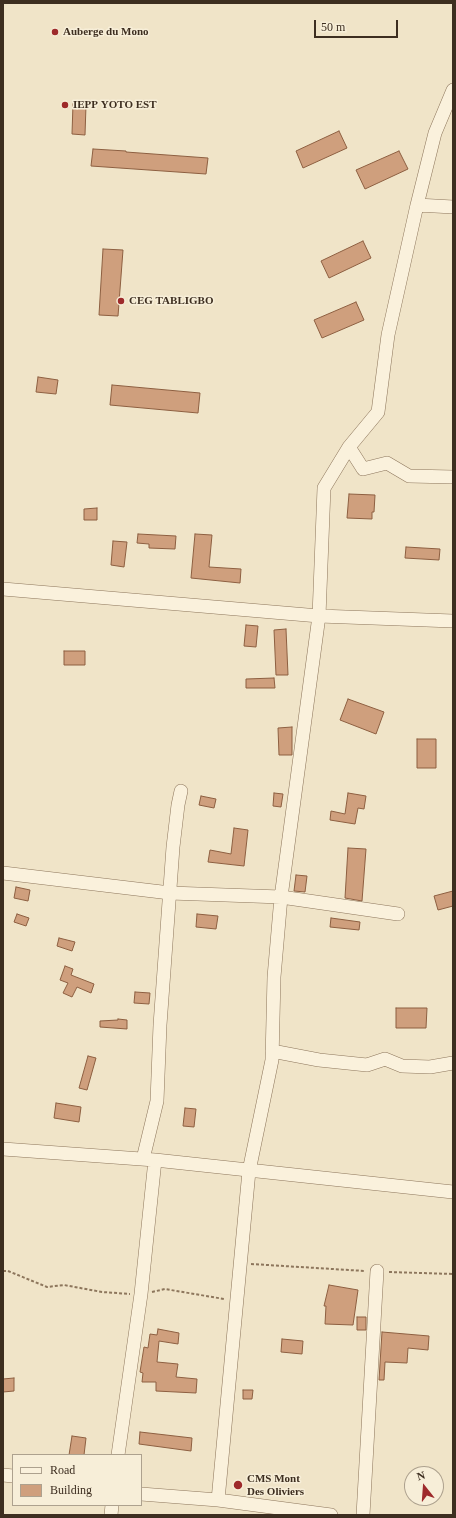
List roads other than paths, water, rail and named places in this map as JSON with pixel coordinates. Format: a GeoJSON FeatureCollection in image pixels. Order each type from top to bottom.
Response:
{"type":"FeatureCollection","features":[{"type":"Feature","properties":{"kind":"street"},"geometry":{"type":"LineString","coordinates":[[218,1500],[249,1171],[272,1060],[274,977],[281,897],[319,616],[324,488],[349,447],[378,412],[388,335],[418,205],[435,133],[453,90]]}},
{"type":"Feature","properties":{"kind":"street"},"geometry":{"type":"LineString","coordinates":[[418,205],[453,208]]}},
{"type":"Feature","properties":{"kind":"street"},"geometry":{"type":"LineString","coordinates":[[349,447],[363,469],[387,463],[409,476],[453,477]]}},
{"type":"Feature","properties":{"kind":"street"},"geometry":{"type":"LineString","coordinates":[[3,589],[319,616],[453,621]]}},
{"type":"Feature","properties":{"kind":"street"},"geometry":{"type":"LineString","coordinates":[[118,1454],[141,1294],[149,1160],[157,1101],[160,1025],[173,847],[181,791]]}},
{"type":"Feature","properties":{"kind":"street"},"geometry":{"type":"LineString","coordinates":[[3,873],[170,894],[281,897],[398,914]]}},
{"type":"Feature","properties":{"kind":"street"},"geometry":{"type":"LineString","coordinates":[[272,1051],[319,1060],[367,1065],[385,1059],[402,1066],[430,1067],[453,1062]]}},
{"type":"Feature","properties":{"kind":"street"},"geometry":{"type":"LineString","coordinates":[[3,1149],[149,1160],[453,1192]]}},
{"type":"Feature","properties":{"kind":"street"},"geometry":{"type":"LineString","coordinates":[[363,1515],[376,1271]]}},
{"type":"Feature","properties":{"kind":"street"},"geometry":{"type":"LineString","coordinates":[[142,1494],[218,1500],[330,1515]]}},
{"type":"Feature","properties":{"kind":"place","name":"Auberge du Mono"},"geometry":{"type":"Point","coordinates":[55,32]}},
{"type":"Feature","properties":{"kind":"place","name":"IEPP YOTO EST"},"geometry":{"type":"Point","coordinates":[65,105]}},
{"type":"Feature","properties":{"kind":"place","name":"CEG TABLIGBO"},"geometry":{"type":"Point","coordinates":[121,301]}},
{"type":"Feature","properties":{"kind":"place","name":"CMS Mont Des Oliviers"},"geometry":{"type":"Point","coordinates":[238,1485]}}]}
